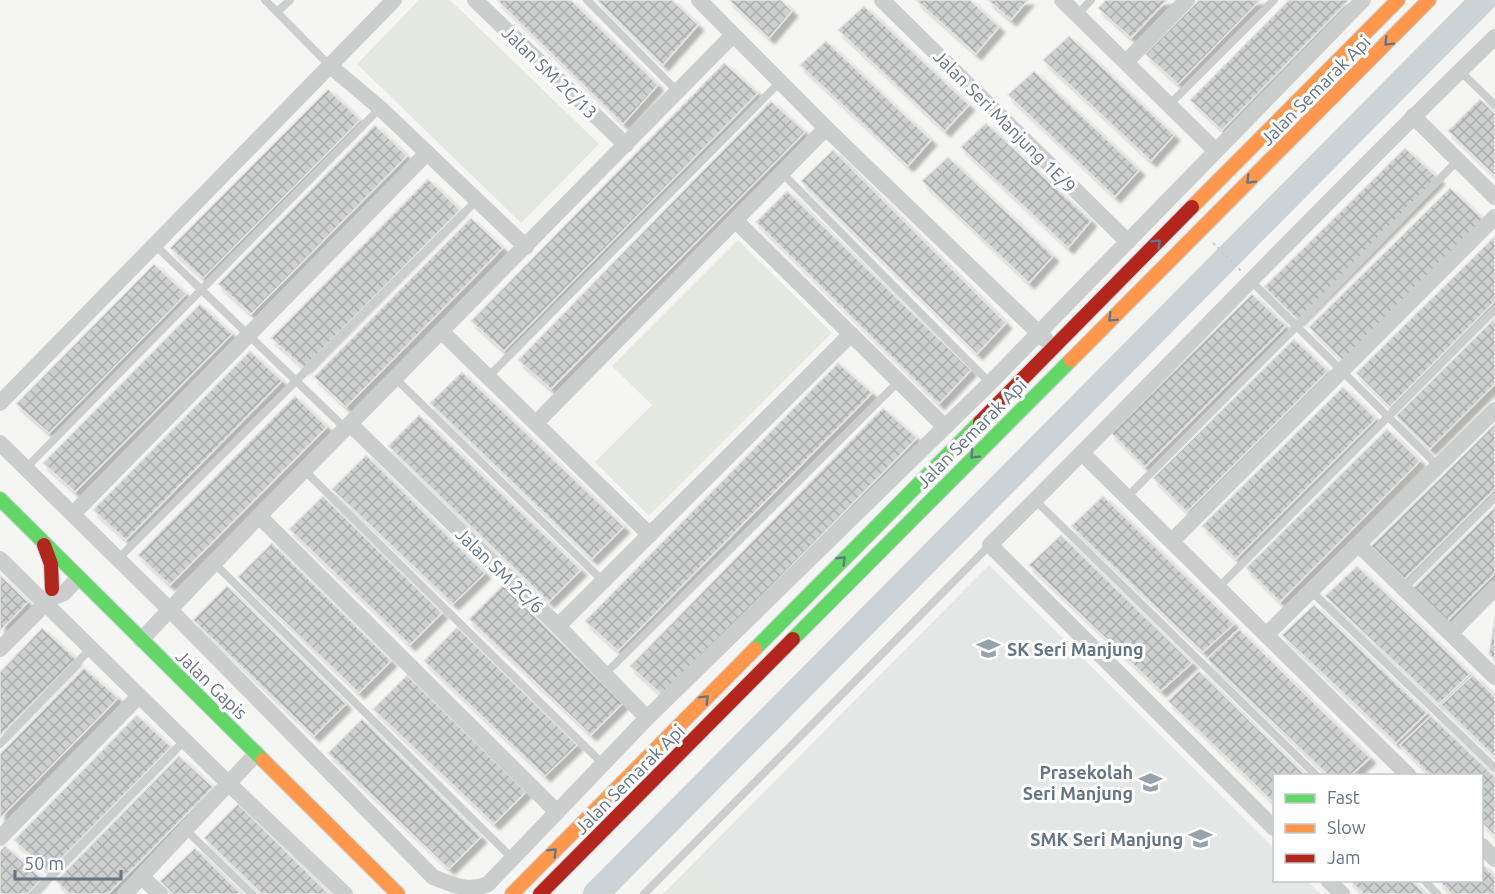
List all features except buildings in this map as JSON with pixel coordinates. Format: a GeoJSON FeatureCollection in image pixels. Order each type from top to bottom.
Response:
{"type":"FeatureCollection","features":[{"type":"Feature","properties":{"kind":"street"},"geometry":{"type":"LineString","coordinates":[[0,403],[394,0]]}},
{"type":"Feature","properties":{"kind":"street","name":"Jalan SM 2C/13"},"geometry":{"type":"LineString","coordinates":[[475,0],[626,145]]}},
{"type":"Feature","properties":{"kind":"street"},"geometry":{"type":"LineString","coordinates":[[699,0],[826,128],[1067,362]]}},
{"type":"Feature","properties":{"kind":"street","name":"Jalan Seri Manjung 1E/9"},"geometry":{"type":"LineString","coordinates":[[882,0],[1128,242]]}},
{"type":"Feature","properties":{"kind":"street"},"geometry":{"type":"LineString","coordinates":[[1062,0],[1216,151]]}},
{"type":"Feature","properties":{"kind":"street"},"geometry":{"type":"LineString","coordinates":[[1126,62],[1187,0]]}},
{"type":"Feature","properties":{"kind":"street"},"geometry":{"type":"LineString","coordinates":[[0,443],[169,609],[433,877],[452,885],[477,889],[488,884],[647,718],[990,383],[1363,0]]}},
{"type":"Feature","properties":{"kind":"street","name":"Jalan Semarak Api"},"geometry":{"type":"LineString","coordinates":[[512,894],[1398,0]]}},
{"type":"Feature","properties":{"kind":"street","name":"Jalan Semarak Api"},"geometry":{"type":"LineString","coordinates":[[540,894],[1429,0]]}},
{"type":"Feature","properties":{"kind":"street"},"geometry":{"type":"LineString","coordinates":[[141,640],[304,470],[733,35]]}},
{"type":"Feature","properties":{"kind":"street"},"geometry":{"type":"LineString","coordinates":[[1273,826],[990,545],[1083,454],[1413,116],[1495,37]]}},
{"type":"Feature","properties":{"kind":"street"},"geometry":{"type":"LineString","coordinates":[[329,65],[380,108],[526,247]]}},
{"type":"Feature","properties":{"kind":"street"},"geometry":{"type":"LineString","coordinates":[[1413,116],[1495,197]]}},
{"type":"Feature","properties":{"kind":"street"},"geometry":{"type":"LineString","coordinates":[[536,423],[826,128]]}},
{"type":"Feature","properties":{"kind":"street"},"geometry":{"type":"LineString","coordinates":[[73,514],[427,153]]}},
{"type":"Feature","properties":{"kind":"street"},"geometry":{"type":"LineString","coordinates":[[1172,541],[1495,217]]}},
{"type":"Feature","properties":{"kind":"street"},"geometry":{"type":"LineString","coordinates":[[736,221],[945,427]]}},
{"type":"Feature","properties":{"kind":"street"},"geometry":{"type":"LineString","coordinates":[[442,332],[650,535]]}},
{"type":"Feature","properties":{"kind":"street"},"geometry":{"type":"LineString","coordinates":[[558,626],[851,334]]}},
{"type":"Feature","properties":{"kind":"street"},"geometry":{"type":"LineString","coordinates":[[1266,635],[1495,410]]}},
{"type":"Feature","properties":{"kind":"street","name":"Jalan SM 2C/6"},"geometry":{"type":"LineString","coordinates":[[348,427],[558,626],[647,718]]}},
{"type":"Feature","properties":{"kind":"street"},"geometry":{"type":"LineString","coordinates":[[1083,454],[1402,773]]}},
{"type":"Feature","properties":{"kind":"street","name":"Jalan Gapis"},"geometry":{"type":"LineString","coordinates":[[0,500],[398,894]]}},
{"type":"Feature","properties":{"kind":"street"},"geometry":{"type":"LineString","coordinates":[[259,516],[557,812]]}},
{"type":"Feature","properties":{"kind":"street"},"geometry":{"type":"LineString","coordinates":[[44,544],[51,564],[53,596]]}},
{"type":"Feature","properties":{"kind":"street"},"geometry":{"type":"LineString","coordinates":[[1359,545],[1495,677]]}},
{"type":"Feature","properties":{"kind":"street"},"geometry":{"type":"LineString","coordinates":[[0,559],[53,596],[92,647],[139,696],[345,894]]}},
{"type":"Feature","properties":{"kind":"street"},"geometry":{"type":"LineString","coordinates":[[0,649],[74,574]]}},
{"type":"Feature","properties":{"kind":"street"},"geometry":{"type":"LineString","coordinates":[[1451,633],[1495,588]]}},
{"type":"Feature","properties":{"kind":"street"},"geometry":{"type":"LineString","coordinates":[[53,596],[78,592],[98,598]]}},
{"type":"Feature","properties":{"kind":"street"},"geometry":{"type":"LineString","coordinates":[[0,838],[139,696]]}},
{"type":"Feature","properties":{"kind":"street"},"geometry":{"type":"LineString","coordinates":[[126,894],[187,831],[257,753]]}},
{"type":"Feature","properties":{"kind":"street"},"geometry":{"type":"LineString","coordinates":[[1483,847],[1495,859]]}},
{"type":"Feature","properties":{"kind":"street"},"geometry":{"type":"LineString","coordinates":[[142,877],[160,894]]}},
{"type":"Feature","properties":{"kind":"street"},"geometry":{"type":"LineString","coordinates":[[1330,882],[1342,894]]}},
{"type":"Feature","properties":{"kind":"lane"},"geometry":{"type":"LineString","coordinates":[[265,0],[329,65]]}},
{"type":"Feature","properties":{"kind":"lane"},"geometry":{"type":"LineString","coordinates":[[277,12],[290,0]]}},
{"type":"Feature","properties":{"kind":"lane"},"geometry":{"type":"LineString","coordinates":[[587,0],[678,92]]}},
{"type":"Feature","properties":{"kind":"lane"},"geometry":{"type":"LineString","coordinates":[[1077,15],[1091,0]]}},
{"type":"Feature","properties":{"kind":"lane"},"geometry":{"type":"LineString","coordinates":[[1169,105],[1274,0]]}},
{"type":"Feature","properties":{"kind":"lane"},"geometry":{"type":"LineString","coordinates":[[1460,70],[1495,105]]}},
{"type":"Feature","properties":{"kind":"lane"},"geometry":{"type":"LineString","coordinates":[[488,377],[780,82]]}},
{"type":"Feature","properties":{"kind":"lane"},"geometry":{"type":"LineString","coordinates":[[26,468],[380,108]]}},
{"type":"Feature","properties":{"kind":"lane"},"geometry":{"type":"LineString","coordinates":[[1127,497],[1458,160]]}},
{"type":"Feature","properties":{"kind":"lane"},"geometry":{"type":"LineString","coordinates":[[782,173],[990,383]]}},
{"type":"Feature","properties":{"kind":"lane"},"geometry":{"type":"LineString","coordinates":[[118,559],[477,200]]}},
{"type":"Feature","properties":{"kind":"lane"},"geometry":{"type":"LineString","coordinates":[[155,245],[296,382],[348,427]]}},
{"type":"Feature","properties":{"kind":"lane"},"geometry":{"type":"LineString","coordinates":[[1251,282],[1438,466]]}},
{"type":"Feature","properties":{"kind":"lane"},"geometry":{"type":"LineString","coordinates":[[1218,588],[1495,309]]}},
{"type":"Feature","properties":{"kind":"lane"},"geometry":{"type":"LineString","coordinates":[[396,379],[603,581]]}},
{"type":"Feature","properties":{"kind":"lane"},"geometry":{"type":"LineString","coordinates":[[605,674],[899,381]]}},
{"type":"Feature","properties":{"kind":"lane"},"geometry":{"type":"LineString","coordinates":[[304,470],[603,764]]}},
{"type":"Feature","properties":{"kind":"lane"},"geometry":{"type":"LineString","coordinates":[[1404,588],[1495,497]]}},
{"type":"Feature","properties":{"kind":"lane"},"geometry":{"type":"LineString","coordinates":[[1035,500],[1315,774]]}},
{"type":"Feature","properties":{"kind":"lane"},"geometry":{"type":"LineString","coordinates":[[644,894],[990,545]]}},
{"type":"Feature","properties":{"kind":"lane"},"geometry":{"type":"LineString","coordinates":[[214,563],[513,859]]}},
{"type":"Feature","properties":{"kind":"lane"},"geometry":{"type":"LineString","coordinates":[[1311,591],[1495,768]]}},
{"type":"Feature","properties":{"kind":"lane"},"geometry":{"type":"LineString","coordinates":[[0,744],[92,647]]}},
{"type":"Feature","properties":{"kind":"lane"},"geometry":{"type":"LineString","coordinates":[[34,894],[185,740]]}},
{"type":"Feature","properties":{"kind":"lane"},"geometry":{"type":"LineString","coordinates":[[187,831],[252,894]]}},
{"type":"Feature","properties":{"kind":"lane"},"geometry":{"type":"LineString","coordinates":[[1426,882],[1437,894]]}},
{"type":"Feature","properties":{"kind":"path"},"geometry":{"type":"LineString","coordinates":[[1214,245],[1238,268]]}},
{"type":"Feature","properties":{"kind":"shaded area"},"geometry":{"type":"Polygon","coordinates":[[[419,0],[450,0],[599,144],[521,223],[357,64],[419,0]]]}},
{"type":"Feature","properties":{"kind":"shaded area"},"geometry":{"type":"Polygon","coordinates":[[[738,240],[832,333],[649,516],[595,462],[652,405],[612,366],[738,240]]]}},
{"type":"Feature","properties":{"kind":"shaded area","name":"SK Seri Manjung"},"geometry":{"type":"Polygon","coordinates":[[[989,565],[1273,847],[1273,882],[1308,882],[1320,894],[663,894],[989,565]]]}},
{"type":"Feature","properties":{"kind":"shaded area"},"geometry":{"type":"Polygon","coordinates":[[[696,861],[729,894],[663,894],[696,861]]]}},
{"type":"Feature","properties":{"kind":"waterway"},"geometry":{"type":"LineString","coordinates":[[596,894],[1483,0]]}},
{"type":"Feature","properties":{"kind":"traffic: fast"},"geometry":{"type":"LineString","coordinates":[[793,639],[1071,360]]}},
{"type":"Feature","properties":{"kind":"traffic: fast"},"geometry":{"type":"LineString","coordinates":[[755,649],[980,422]]}},
{"type":"Feature","properties":{"kind":"traffic: fast"},"geometry":{"type":"LineString","coordinates":[[0,499],[263,760]]}},
{"type":"Feature","properties":{"kind":"traffic: slow"},"geometry":{"type":"LineString","coordinates":[[1192,207],[1398,0]]}},
{"type":"Feature","properties":{"kind":"traffic: slow"},"geometry":{"type":"LineString","coordinates":[[1071,360],[1429,0]]}},
{"type":"Feature","properties":{"kind":"traffic: slow"},"geometry":{"type":"LineString","coordinates":[[512,894],[755,649]]}},
{"type":"Feature","properties":{"kind":"traffic: slow"},"geometry":{"type":"LineString","coordinates":[[263,760],[398,894]]}},
{"type":"Feature","properties":{"kind":"traffic: jam"},"geometry":{"type":"LineString","coordinates":[[980,422],[1192,207]]}},
{"type":"Feature","properties":{"kind":"traffic: jam"},"geometry":{"type":"LineString","coordinates":[[44,545],[51,564],[52,589]]}},
{"type":"Feature","properties":{"kind":"traffic: jam"},"geometry":{"type":"LineString","coordinates":[[540,894],[793,639]]}},
{"type":"Feature","properties":{"kind":"place","name":"SK Seri Manjung"},"geometry":{"type":"Point","coordinates":[989,649]}},
{"type":"Feature","properties":{"kind":"place","name":"Prasekolah Seri Manjung"},"geometry":{"type":"Point","coordinates":[1151,782]}},
{"type":"Feature","properties":{"kind":"place","name":"SMK Seri Manjung"},"geometry":{"type":"Point","coordinates":[1201,839]}}]}
